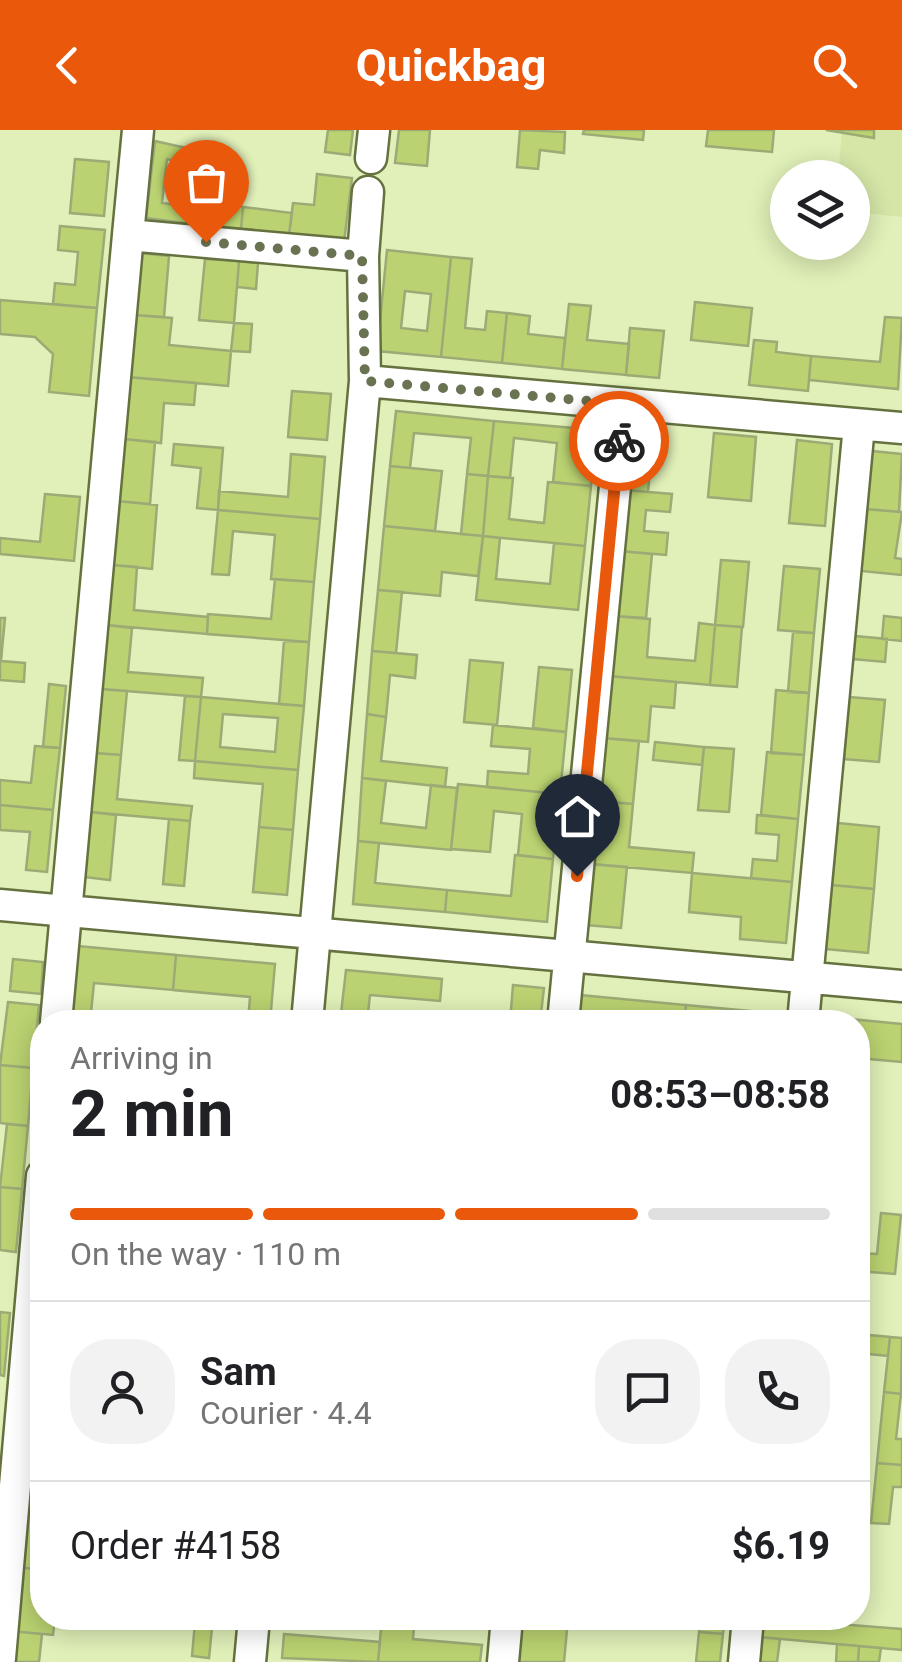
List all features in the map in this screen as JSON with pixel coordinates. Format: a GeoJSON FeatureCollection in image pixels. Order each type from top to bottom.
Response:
{"type":"FeatureCollection","features":[{"type":"Feature","properties":{"kind":"street"},"geometry":{"type":"LineString","coordinates":[[57,1010],[138,130]]}},
{"type":"Feature","properties":{"kind":"street"},"geometry":{"type":"LineString","coordinates":[[308,1010],[365,381],[362,256],[368,192]]}},
{"type":"Feature","properties":{"kind":"street"},"geometry":{"type":"LineString","coordinates":[[128,234],[362,256]]}},
{"type":"Feature","properties":{"kind":"street"},"geometry":{"type":"LineString","coordinates":[[365,381],[902,428]]}},
{"type":"Feature","properties":{"kind":"street"},"geometry":{"type":"LineString","coordinates":[[564,1010],[623,404]]}},
{"type":"Feature","properties":{"kind":"street"},"geometry":{"type":"LineString","coordinates":[[804,1010],[859,425]]}},
{"type":"Feature","properties":{"kind":"street"},"geometry":{"type":"LineString","coordinates":[[0,905],[314,937],[570,955],[902,986]]}},
{"type":"Feature","properties":{"kind":"street"},"geometry":{"type":"LineString","coordinates":[[0,1658],[30,1314]]}},
{"type":"Feature","properties":{"kind":"street"},"geometry":{"type":"LineString","coordinates":[[250,1662],[253,1630]]}},
{"type":"Feature","properties":{"kind":"street"},"geometry":{"type":"LineString","coordinates":[[503,1662],[507,1630]]}},
{"type":"Feature","properties":{"kind":"street"},"geometry":{"type":"LineString","coordinates":[[744,1662],[747,1630]]}},
{"type":"Feature","properties":{"kind":"shaded area"},"geometry":{"type":"Polygon","coordinates":[[[842,130],[902,130],[902,217],[870,214],[870,160],[840,160],[842,130]]]}},
{"type":"Feature","properties":{"kind":"building"},"geometry":{"type":"Polygon","coordinates":[[[328,130],[353,130],[350,155],[325,152],[328,130]]]}},
{"type":"Feature","properties":{"kind":"building"},"geometry":{"type":"Polygon","coordinates":[[[399,130],[430,130],[427,166],[395,163],[399,130]]]}},
{"type":"Feature","properties":{"kind":"building"},"geometry":{"type":"Polygon","coordinates":[[[520,130],[565,132],[564,153],[540,150],[538,169],[517,167],[520,130]]]}},
{"type":"Feature","properties":{"kind":"building"},"geometry":{"type":"Polygon","coordinates":[[[584,130],[644,130],[643,140],[583,134],[584,130]]]}},
{"type":"Feature","properties":{"kind":"building"},"geometry":{"type":"Polygon","coordinates":[[[708,130],[774,130],[772,152],[706,146],[708,130]]]}},
{"type":"Feature","properties":{"kind":"building"},"geometry":{"type":"Polygon","coordinates":[[[826,130],[874,130],[874,138],[826,130]]]}},
{"type":"Feature","properties":{"kind":"building"},"geometry":{"type":"Polygon","coordinates":[[[155,141],[204,152],[200,168],[167,159],[162,203],[195,207],[193,224],[146,218],[155,141]]]}},
{"type":"Feature","properties":{"kind":"building"},"geometry":{"type":"Polygon","coordinates":[[[75,159],[109,162],[104,216],[70,213],[75,159]]]}},
{"type":"Feature","properties":{"kind":"building"},"geometry":{"type":"Polygon","coordinates":[[[317,174],[352,178],[344,242],[289,235],[293,203],[314,205],[317,174]]]}},
{"type":"Feature","properties":{"kind":"building"},"geometry":{"type":"Polygon","coordinates":[[[196,202],[243,207],[241,229],[193,224],[196,202]]]}},
{"type":"Feature","properties":{"kind":"building"},"geometry":{"type":"Polygon","coordinates":[[[243,207],[292,213],[289,235],[241,229],[243,207]]]}},
{"type":"Feature","properties":{"kind":"building"},"geometry":{"type":"Polygon","coordinates":[[[60,226],[105,230],[97,308],[53,304],[55,283],[75,285],[78,252],[58,250],[60,226]]]}},
{"type":"Feature","properties":{"kind":"building"},"geometry":{"type":"Polygon","coordinates":[[[387,250],[451,257],[441,357],[377,351],[387,250]],[[405,291],[401,328],[427,331],[431,294],[405,291]]]}},
{"type":"Feature","properties":{"kind":"building"},"geometry":{"type":"Polygon","coordinates":[[[139,253],[169,256],[164,317],[134,315],[139,253]]]}},
{"type":"Feature","properties":{"kind":"building"},"geometry":{"type":"Polygon","coordinates":[[[451,257],[472,259],[465,328],[485,330],[487,311],[507,313],[502,363],[441,357],[451,257]]]}},
{"type":"Feature","properties":{"kind":"building"},"geometry":{"type":"Polygon","coordinates":[[[205,259],[239,261],[234,323],[199,320],[205,259]]]}},
{"type":"Feature","properties":{"kind":"building"},"geometry":{"type":"Polygon","coordinates":[[[239,261],[258,263],[256,289],[237,287],[239,261]]]}},
{"type":"Feature","properties":{"kind":"building"},"geometry":{"type":"Polygon","coordinates":[[[0,300],[97,308],[89,396],[49,392],[53,354],[35,337],[0,334],[0,300]]]}},
{"type":"Feature","properties":{"kind":"building"},"geometry":{"type":"Polygon","coordinates":[[[695,302],[752,308],[748,346],[691,340],[695,302]]]}},
{"type":"Feature","properties":{"kind":"building"},"geometry":{"type":"Polygon","coordinates":[[[569,304],[591,306],[587,340],[629,344],[626,375],[562,369],[569,304]]]}},
{"type":"Feature","properties":{"kind":"building"},"geometry":{"type":"Polygon","coordinates":[[[507,313],[530,316],[528,334],[565,338],[562,369],[502,363],[507,313]]]}},
{"type":"Feature","properties":{"kind":"building"},"geometry":{"type":"Polygon","coordinates":[[[134,315],[172,318],[169,345],[231,351],[228,386],[128,377],[134,315]]]}},
{"type":"Feature","properties":{"kind":"building"},"geometry":{"type":"Polygon","coordinates":[[[885,317],[902,318],[898,389],[809,380],[811,356],[880,362],[885,317]]]}},
{"type":"Feature","properties":{"kind":"building"},"geometry":{"type":"Polygon","coordinates":[[[234,323],[252,324],[250,352],[231,351],[234,323]]]}},
{"type":"Feature","properties":{"kind":"building"},"geometry":{"type":"Polygon","coordinates":[[[630,328],[664,331],[659,378],[626,375],[630,328]]]}},
{"type":"Feature","properties":{"kind":"building"},"geometry":{"type":"Polygon","coordinates":[[[754,340],[777,342],[776,352],[811,356],[808,391],[749,385],[754,340]]]}},
{"type":"Feature","properties":{"kind":"building"},"geometry":{"type":"Polygon","coordinates":[[[128,377],[196,383],[194,405],[164,403],[161,443],[123,439],[128,377]]]}},
{"type":"Feature","properties":{"kind":"building"},"geometry":{"type":"Polygon","coordinates":[[[292,391],[331,394],[327,440],[288,437],[292,391]]]}},
{"type":"Feature","properties":{"kind":"building"},"geometry":{"type":"Polygon","coordinates":[[[396,411],[494,421],[488,476],[467,474],[471,438],[414,433],[410,468],[390,466],[396,411]]]}},
{"type":"Feature","properties":{"kind":"building"},"geometry":{"type":"Polygon","coordinates":[[[494,421],[596,430],[591,486],[553,482],[557,443],[514,438],[510,478],[488,476],[494,421]]]}},
{"type":"Feature","properties":{"kind":"building"},"geometry":{"type":"Polygon","coordinates":[[[631,426],[654,428],[648,492],[625,490],[631,426]]]}},
{"type":"Feature","properties":{"kind":"building"},"geometry":{"type":"Polygon","coordinates":[[[714,433],[756,437],[751,501],[708,497],[714,433]]]}},
{"type":"Feature","properties":{"kind":"building"},"geometry":{"type":"Polygon","coordinates":[[[123,439],[155,442],[150,504],[117,501],[123,439]]]}},
{"type":"Feature","properties":{"kind":"building"},"geometry":{"type":"Polygon","coordinates":[[[797,440],[832,444],[825,526],[789,523],[797,440]]]}},
{"type":"Feature","properties":{"kind":"building"},"geometry":{"type":"Polygon","coordinates":[[[174,444],[223,448],[218,510],[197,508],[201,468],[172,465],[174,444]]]}},
{"type":"Feature","properties":{"kind":"building"},"geometry":{"type":"Polygon","coordinates":[[[872,451],[902,454],[899,512],[866,509],[872,451]]]}},
{"type":"Feature","properties":{"kind":"building"},"geometry":{"type":"Polygon","coordinates":[[[291,454],[325,457],[320,519],[218,510],[219,491],[288,497],[291,454]]]}},
{"type":"Feature","properties":{"kind":"building"},"geometry":{"type":"Polygon","coordinates":[[[390,466],[442,471],[435,531],[384,526],[390,466]]]}},
{"type":"Feature","properties":{"kind":"building"},"geometry":{"type":"Polygon","coordinates":[[[467,474],[488,476],[483,536],[461,534],[467,474]]]}},
{"type":"Feature","properties":{"kind":"building"},"geometry":{"type":"Polygon","coordinates":[[[488,476],[513,478],[509,519],[544,523],[548,482],[591,486],[585,546],[483,536],[488,476]]]}},
{"type":"Feature","properties":{"kind":"building"},"geometry":{"type":"Polygon","coordinates":[[[625,490],[672,494],[670,512],[646,510],[644,531],[668,533],[666,555],[620,551],[625,490]]]}},
{"type":"Feature","properties":{"kind":"building"},"geometry":{"type":"Polygon","coordinates":[[[45,494],[80,497],[74,561],[0,554],[0,538],[40,542],[45,494]]]}},
{"type":"Feature","properties":{"kind":"building"},"geometry":{"type":"Polygon","coordinates":[[[117,501],[157,505],[152,569],[112,565],[117,501]]]}},
{"type":"Feature","properties":{"kind":"building"},"geometry":{"type":"Polygon","coordinates":[[[866,509],[902,512],[895,558],[902,559],[902,575],[861,571],[866,509]]]}},
{"type":"Feature","properties":{"kind":"building"},"geometry":{"type":"Polygon","coordinates":[[[218,510],[320,519],[314,582],[271,579],[275,535],[233,531],[229,575],[212,574],[218,510]]]}},
{"type":"Feature","properties":{"kind":"building"},"geometry":{"type":"Polygon","coordinates":[[[384,526],[483,536],[478,576],[442,572],[440,596],[378,590],[384,526]]]}},
{"type":"Feature","properties":{"kind":"building"},"geometry":{"type":"Polygon","coordinates":[[[483,536],[500,538],[496,579],[550,584],[554,543],[585,546],[578,610],[476,600],[483,536]]]}},
{"type":"Feature","properties":{"kind":"building"},"geometry":{"type":"Polygon","coordinates":[[[620,551],[652,554],[646,618],[614,616],[620,551]]]}},
{"type":"Feature","properties":{"kind":"building"},"geometry":{"type":"Polygon","coordinates":[[[721,560],[749,562],[743,627],[715,625],[721,560]]]}},
{"type":"Feature","properties":{"kind":"building"},"geometry":{"type":"Polygon","coordinates":[[[112,565],[137,567],[134,610],[208,617],[207,634],[106,625],[112,565]]]}},
{"type":"Feature","properties":{"kind":"building"},"geometry":{"type":"Polygon","coordinates":[[[784,566],[820,569],[814,633],[778,630],[784,566]]]}},
{"type":"Feature","properties":{"kind":"building"},"geometry":{"type":"Polygon","coordinates":[[[275,579],[314,582],[309,642],[207,634],[208,614],[271,619],[275,579]]]}},
{"type":"Feature","properties":{"kind":"building"},"geometry":{"type":"Polygon","coordinates":[[[378,590],[402,592],[396,653],[372,651],[378,590]]]}},
{"type":"Feature","properties":{"kind":"building"},"geometry":{"type":"Polygon","coordinates":[[[614,616],[650,619],[647,657],[695,661],[699,623],[715,625],[710,685],[609,676],[614,616]]]}},
{"type":"Feature","properties":{"kind":"building"},"geometry":{"type":"Polygon","coordinates":[[[884,616],[902,618],[902,641],[882,639],[884,616]]]}},
{"type":"Feature","properties":{"kind":"building"},"geometry":{"type":"Polygon","coordinates":[[[0,618],[5,618],[1,661],[25,663],[24,682],[0,680],[0,618]]]}},
{"type":"Feature","properties":{"kind":"building"},"geometry":{"type":"Polygon","coordinates":[[[106,625],[132,628],[128,672],[203,678],[201,697],[101,689],[106,625]]]}},
{"type":"Feature","properties":{"kind":"building"},"geometry":{"type":"Polygon","coordinates":[[[715,625],[742,627],[737,687],[710,685],[715,625]]]}},
{"type":"Feature","properties":{"kind":"building"},"geometry":{"type":"Polygon","coordinates":[[[793,632],[814,633],[809,693],[788,692],[793,632]]]}},
{"type":"Feature","properties":{"kind":"building"},"geometry":{"type":"Polygon","coordinates":[[[855,636],[887,639],[885,662],[853,659],[855,636]]]}},
{"type":"Feature","properties":{"kind":"building"},"geometry":{"type":"Polygon","coordinates":[[[284,641],[309,642],[304,706],[279,704],[284,641]]]}},
{"type":"Feature","properties":{"kind":"building"},"geometry":{"type":"Polygon","coordinates":[[[372,651],[417,655],[415,678],[390,675],[386,717],[367,714],[372,651]]]}},
{"type":"Feature","properties":{"kind":"building"},"geometry":{"type":"Polygon","coordinates":[[[470,660],[503,663],[497,725],[464,722],[470,660]]]}},
{"type":"Feature","properties":{"kind":"building"},"geometry":{"type":"Polygon","coordinates":[[[539,667],[572,670],[566,732],[533,728],[539,667]]]}},
{"type":"Feature","properties":{"kind":"building"},"geometry":{"type":"Polygon","coordinates":[[[609,676],[676,682],[674,708],[651,706],[648,742],[603,738],[609,676]]]}},
{"type":"Feature","properties":{"kind":"building"},"geometry":{"type":"Polygon","coordinates":[[[49,684],[66,686],[60,748],[43,747],[49,684]]]}},
{"type":"Feature","properties":{"kind":"building"},"geometry":{"type":"Polygon","coordinates":[[[101,689],[127,691],[121,755],[95,753],[101,689]]]}},
{"type":"Feature","properties":{"kind":"building"},"geometry":{"type":"Polygon","coordinates":[[[776,690],[809,693],[804,755],[771,753],[776,690]]]}},
{"type":"Feature","properties":{"kind":"building"},"geometry":{"type":"Polygon","coordinates":[[[185,696],[201,697],[195,761],[179,760],[185,696]]]}},
{"type":"Feature","properties":{"kind":"building"},"geometry":{"type":"Polygon","coordinates":[[[201,697],[304,706],[298,770],[195,761],[201,697]],[[223,714],[220,747],[275,752],[278,718],[223,714]]]}},
{"type":"Feature","properties":{"kind":"building"},"geometry":{"type":"Polygon","coordinates":[[[849,697],[885,700],[879,762],[844,759],[849,697]]]}},
{"type":"Feature","properties":{"kind":"building"},"geometry":{"type":"Polygon","coordinates":[[[367,714],[386,717],[381,761],[447,768],[445,787],[362,778],[367,714]]]}},
{"type":"Feature","properties":{"kind":"building"},"geometry":{"type":"Polygon","coordinates":[[[493,725],[566,732],[560,794],[487,787],[488,771],[528,774],[530,749],[491,746],[493,725]]]}},
{"type":"Feature","properties":{"kind":"building"},"geometry":{"type":"Polygon","coordinates":[[[603,738],[639,741],[633,804],[597,801],[603,738]]]}},
{"type":"Feature","properties":{"kind":"building"},"geometry":{"type":"Polygon","coordinates":[[[655,742],[704,747],[702,765],[653,760],[655,742]]]}},
{"type":"Feature","properties":{"kind":"building"},"geometry":{"type":"Polygon","coordinates":[[[35,746],[60,748],[53,810],[0,805],[0,780],[31,783],[35,746]]]}},
{"type":"Feature","properties":{"kind":"building"},"geometry":{"type":"Polygon","coordinates":[[[704,747],[734,749],[729,812],[698,810],[704,747]]]}},
{"type":"Feature","properties":{"kind":"building"},"geometry":{"type":"Polygon","coordinates":[[[767,752],[804,755],[798,819],[761,815],[767,752]]]}},
{"type":"Feature","properties":{"kind":"building"},"geometry":{"type":"Polygon","coordinates":[[[95,753],[121,755],[117,799],[192,806],[190,821],[90,812],[95,753]]]}},
{"type":"Feature","properties":{"kind":"building"},"geometry":{"type":"Polygon","coordinates":[[[195,761],[298,770],[293,830],[259,827],[263,784],[194,778],[195,761]]]}},
{"type":"Feature","properties":{"kind":"building"},"geometry":{"type":"Polygon","coordinates":[[[362,778],[386,781],[381,823],[426,828],[431,785],[457,788],[451,850],[358,841],[362,778]]]}},
{"type":"Feature","properties":{"kind":"building"},"geometry":{"type":"Polygon","coordinates":[[[458,784],[560,794],[553,859],[518,855],[522,814],[494,811],[490,852],[451,849],[458,784]]]}},
{"type":"Feature","properties":{"kind":"building"},"geometry":{"type":"Polygon","coordinates":[[[597,801],[633,804],[629,847],[694,853],[692,873],[591,864],[597,801]]]}},
{"type":"Feature","properties":{"kind":"building"},"geometry":{"type":"Polygon","coordinates":[[[0,805],[53,810],[47,872],[26,870],[30,832],[0,830],[0,805]]]}},
{"type":"Feature","properties":{"kind":"building"},"geometry":{"type":"Polygon","coordinates":[[[90,812],[116,815],[110,880],[84,877],[90,812]]]}},
{"type":"Feature","properties":{"kind":"building"},"geometry":{"type":"Polygon","coordinates":[[[757,815],[798,819],[792,882],[751,878],[753,859],[777,861],[779,835],[756,833],[757,815]]]}},
{"type":"Feature","properties":{"kind":"building"},"geometry":{"type":"Polygon","coordinates":[[[169,819],[190,821],[184,886],[163,884],[169,819]]]}},
{"type":"Feature","properties":{"kind":"building"},"geometry":{"type":"Polygon","coordinates":[[[838,823],[879,827],[874,889],[832,885],[838,823]]]}},
{"type":"Feature","properties":{"kind":"building"},"geometry":{"type":"Polygon","coordinates":[[[259,827],[293,830],[287,895],[253,892],[259,827]]]}},
{"type":"Feature","properties":{"kind":"building"},"geometry":{"type":"Polygon","coordinates":[[[358,841],[379,843],[375,883],[447,890],[445,912],[353,904],[358,841]]]}},
{"type":"Feature","properties":{"kind":"building"},"geometry":{"type":"Polygon","coordinates":[[[515,855],[553,859],[547,922],[445,912],[447,890],[511,896],[515,855]]]}},
{"type":"Feature","properties":{"kind":"building"},"geometry":{"type":"Polygon","coordinates":[[[591,864],[627,867],[621,928],[586,925],[591,864]]]}},
{"type":"Feature","properties":{"kind":"building"},"geometry":{"type":"Polygon","coordinates":[[[692,873],[792,882],[786,943],[740,939],[741,917],[689,912],[692,873]]]}},
{"type":"Feature","properties":{"kind":"building"},"geometry":{"type":"Polygon","coordinates":[[[832,885],[874,889],[868,953],[826,949],[832,885]]]}},
{"type":"Feature","properties":{"kind":"building"},"geometry":{"type":"Polygon","coordinates":[[[77,946],[176,955],[173,990],[94,983],[91,1010],[71,1010],[77,946]]]}},
{"type":"Feature","properties":{"kind":"building"},"geometry":{"type":"Polygon","coordinates":[[[176,955],[275,964],[271,1010],[249,1010],[250,997],[173,990],[176,955]]]}},
{"type":"Feature","properties":{"kind":"building"},"geometry":{"type":"Polygon","coordinates":[[[13,959],[43,962],[41,994],[10,991],[13,959]]]}},
{"type":"Feature","properties":{"kind":"building"},"geometry":{"type":"Polygon","coordinates":[[[346,970],[442,979],[440,1001],[370,995],[368,1010],[341,1010],[346,970]]]}},
{"type":"Feature","properties":{"kind":"building"},"geometry":{"type":"Polygon","coordinates":[[[513,985],[544,988],[541,1010],[511,1010],[513,985]]]}},
{"type":"Feature","properties":{"kind":"building"},"geometry":{"type":"Polygon","coordinates":[[[580,995],[686,1005],[685,1010],[579,1010],[580,995]]]}},
{"type":"Feature","properties":{"kind":"building"},"geometry":{"type":"Polygon","coordinates":[[[8,1002],[39,1005],[39,1010],[30,1010],[30,1068],[0,1065],[8,1002]]]}},
{"type":"Feature","properties":{"kind":"building"},"geometry":{"type":"Polygon","coordinates":[[[686,1005],[740,1010],[685,1010],[686,1005]]]}},
{"type":"Feature","properties":{"kind":"building"},"geometry":{"type":"Polygon","coordinates":[[[870,1021],[902,1024],[902,1062],[870,1059],[870,1021]]]}},
{"type":"Feature","properties":{"kind":"building"},"geometry":{"type":"Polygon","coordinates":[[[0,1065],[30,1068],[28,1126],[0,1123],[0,1065]]]}},
{"type":"Feature","properties":{"kind":"building"},"geometry":{"type":"Polygon","coordinates":[[[7,1124],[28,1126],[22,1189],[0,1187],[7,1124]]]}},
{"type":"Feature","properties":{"kind":"building"},"geometry":{"type":"Polygon","coordinates":[[[0,1187],[22,1189],[16,1252],[0,1250],[0,1187]]]}},
{"type":"Feature","properties":{"kind":"building"},"geometry":{"type":"Polygon","coordinates":[[[881,1213],[901,1215],[895,1274],[870,1272],[870,1254],[877,1254],[881,1213]]]}},
{"type":"Feature","properties":{"kind":"building"},"geometry":{"type":"Polygon","coordinates":[[[0,1312],[10,1313],[4,1376],[0,1375],[0,1312]]]}},
{"type":"Feature","properties":{"kind":"building"},"geometry":{"type":"Polygon","coordinates":[[[870,1335],[890,1337],[888,1356],[870,1354],[870,1335]]]}},
{"type":"Feature","properties":{"kind":"building"},"geometry":{"type":"Polygon","coordinates":[[[890,1337],[902,1338],[901,1394],[884,1392],[890,1337]]]}},
{"type":"Feature","properties":{"kind":"building"},"geometry":{"type":"Polygon","coordinates":[[[884,1392],[901,1394],[896,1439],[902,1439],[902,1465],[877,1463],[884,1392]]]}},
{"type":"Feature","properties":{"kind":"building"},"geometry":{"type":"Polygon","coordinates":[[[30,1440],[30,1505],[24,1504],[30,1440]]]}},
{"type":"Feature","properties":{"kind":"building"},"geometry":{"type":"Polygon","coordinates":[[[877,1463],[902,1465],[902,1487],[893,1487],[889,1524],[871,1523],[877,1463]]]}},
{"type":"Feature","properties":{"kind":"building"},"geometry":{"type":"Polygon","coordinates":[[[24,1504],[30,1505],[30,1568],[18,1567],[24,1504]]]}},
{"type":"Feature","properties":{"kind":"building"},"geometry":{"type":"Polygon","coordinates":[[[18,1567],[30,1568],[30,1630],[54,1630],[53,1635],[11,1631],[18,1567]]]}},
{"type":"Feature","properties":{"kind":"building"},"geometry":{"type":"Polygon","coordinates":[[[902,1629],[902,1650],[759,1637],[760,1630],[902,1629]]]}},
{"type":"Feature","properties":{"kind":"building"},"geometry":{"type":"Polygon","coordinates":[[[194,1630],[212,1630],[209,1658],[192,1656],[194,1630]]]}},
{"type":"Feature","properties":{"kind":"building"},"geometry":{"type":"Polygon","coordinates":[[[381,1630],[414,1630],[413,1639],[482,1645],[480,1662],[378,1662],[381,1630]]]}},
{"type":"Feature","properties":{"kind":"building"},"geometry":{"type":"Polygon","coordinates":[[[518,1630],[567,1630],[564,1662],[515,1662],[518,1630]]]}},
{"type":"Feature","properties":{"kind":"building"},"geometry":{"type":"Polygon","coordinates":[[[699,1630],[724,1630],[723,1634],[699,1630]]]}},
{"type":"Feature","properties":{"kind":"building"},"geometry":{"type":"Polygon","coordinates":[[[11,1631],[42,1634],[39,1662],[9,1662],[11,1631]]]}},
{"type":"Feature","properties":{"kind":"building"},"geometry":{"type":"Polygon","coordinates":[[[699,1632],[723,1634],[720,1662],[696,1662],[699,1632]]]}},
{"type":"Feature","properties":{"kind":"building"},"geometry":{"type":"Polygon","coordinates":[[[284,1634],[380,1642],[378,1662],[282,1658],[284,1634]]]}},
{"type":"Feature","properties":{"kind":"building"},"geometry":{"type":"Polygon","coordinates":[[[759,1637],[780,1639],[777,1662],[756,1662],[759,1637]]]}},
{"type":"Feature","properties":{"kind":"building"},"geometry":{"type":"Polygon","coordinates":[[[837,1644],[859,1646],[858,1662],[836,1662],[837,1644]]]}},
{"type":"Feature","properties":{"kind":"building"},"geometry":{"type":"Polygon","coordinates":[[[859,1646],[881,1648],[879,1662],[858,1662],[859,1646]]]}},
{"type":"Feature","properties":{"kind":"way so far"},"geometry":{"type":"LineString","coordinates":[[206,242],[362,256],[365,381],[623,404],[619,441]]}},
{"type":"Feature","properties":{"kind":"route"},"geometry":{"type":"LineString","coordinates":[[577,876],[619,441]]}}]}
